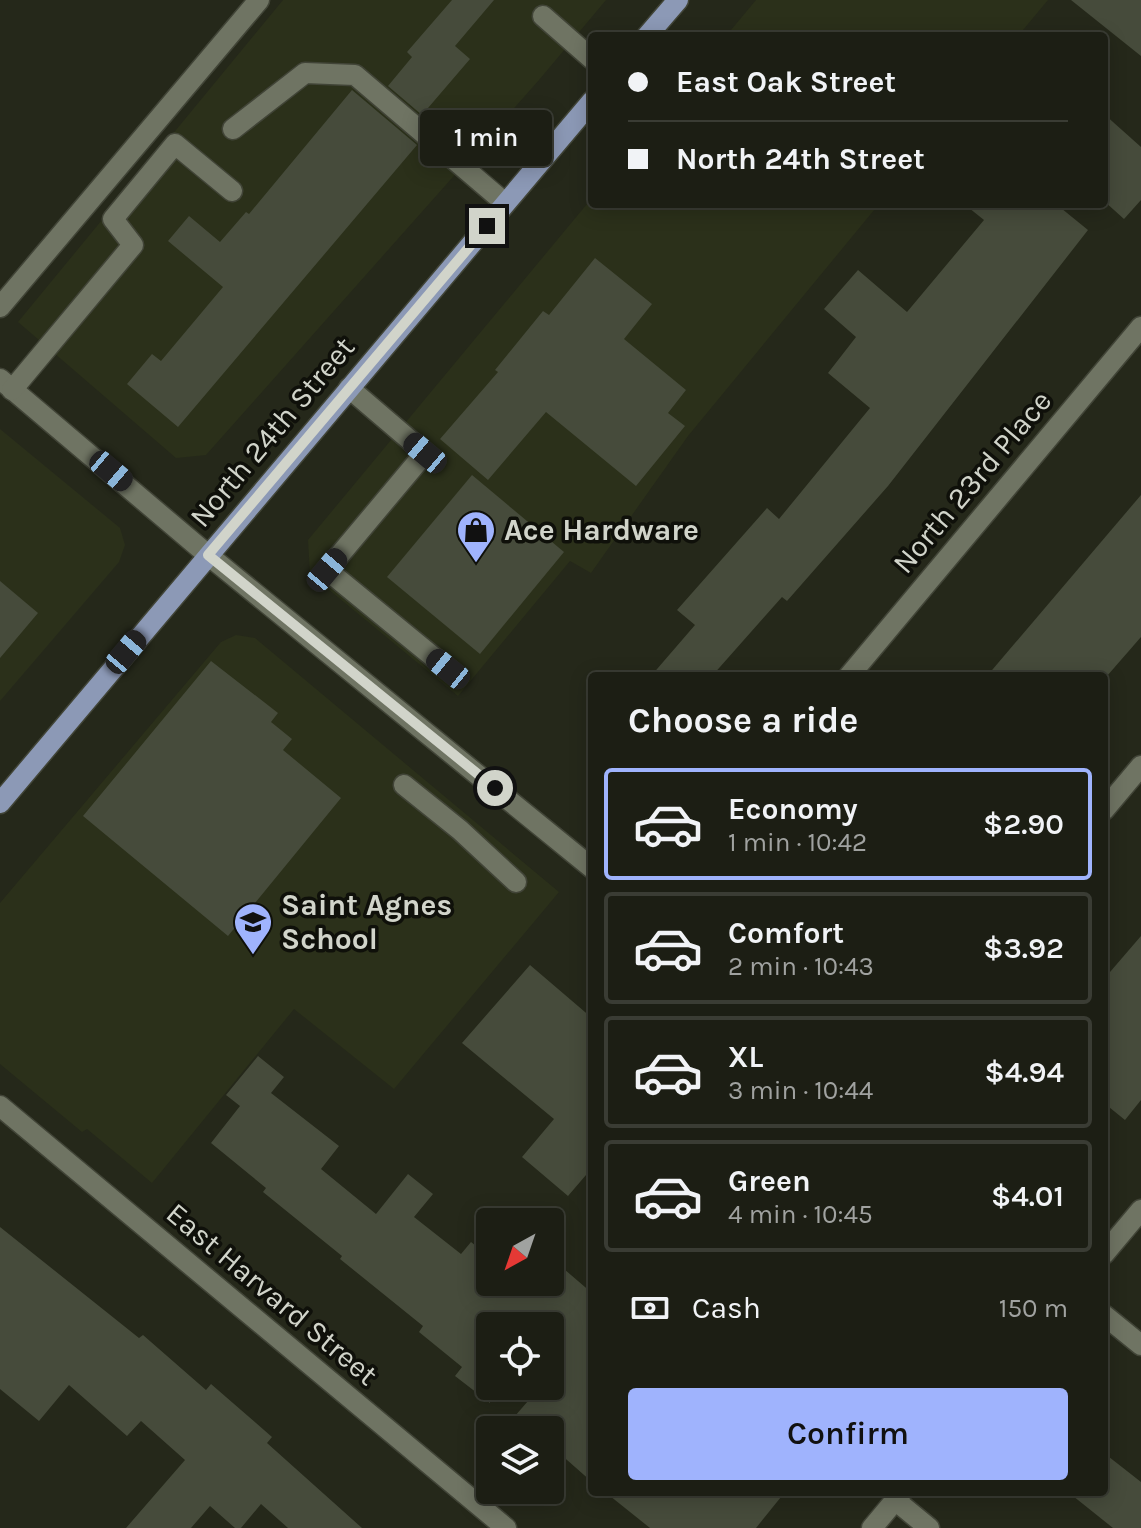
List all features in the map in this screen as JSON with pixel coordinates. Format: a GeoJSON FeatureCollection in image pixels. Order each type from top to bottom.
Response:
{"type":"FeatureCollection","features":[{"type":"Feature","properties":{"kind":"main road"},"geometry":{"type":"LineString","coordinates":[[650,32],[678,0]]}},
{"type":"Feature","properties":{"kind":"main road","name":"North 24th Street"},"geometry":{"type":"LineString","coordinates":[[0,803],[588,106]]}},
{"type":"Feature","properties":{"kind":"street"},"geometry":{"type":"LineString","coordinates":[[0,307],[259,0]]}},
{"type":"Feature","properties":{"kind":"street"},"geometry":{"type":"LineString","coordinates":[[543,16],[588,55]]}},
{"type":"Feature","properties":{"kind":"street"},"geometry":{"type":"LineString","coordinates":[[233,129],[305,73],[355,75],[505,203]]}},
{"type":"Feature","properties":{"kind":"street"},"geometry":{"type":"LineString","coordinates":[[232,191],[175,144],[113,219],[133,245],[6,384],[208,555],[588,865]]}},
{"type":"Feature","properties":{"kind":"street","name":"North 23rd Place"},"geometry":{"type":"LineString","coordinates":[[852,672],[1141,327]]}},
{"type":"Feature","properties":{"kind":"street"},"geometry":{"type":"LineString","coordinates":[[349,388],[425,453],[327,570],[448,669]]}},
{"type":"Feature","properties":{"kind":"street"},"geometry":{"type":"LineString","coordinates":[[1108,805],[1141,766]]}},
{"type":"Feature","properties":{"kind":"street"},"geometry":{"type":"LineString","coordinates":[[404,785],[460,830],[516,882]]}},
{"type":"Feature","properties":{"kind":"street","name":"East Harvard Street"},"geometry":{"type":"LineString","coordinates":[[0,1106],[506,1528]]}},
{"type":"Feature","properties":{"kind":"street"},"geometry":{"type":"LineString","coordinates":[[1108,1249],[1141,1210]]}},
{"type":"Feature","properties":{"kind":"street"},"geometry":{"type":"LineString","coordinates":[[1108,1318],[1141,1345]]}},
{"type":"Feature","properties":{"kind":"street"},"geometry":{"type":"LineString","coordinates":[[872,1528],[899,1496],[929,1528]]}},
{"type":"Feature","properties":{"kind":"shaded area"},"geometry":{"type":"Polygon","coordinates":[[[283,0],[606,0],[539,80],[206,455],[176,458],[18,322],[283,0]]]}},
{"type":"Feature","properties":{"kind":"shaded area"},"geometry":{"type":"Polygon","coordinates":[[[756,0],[1048,0],[1021,32],[729,32],[756,0]]]}},
{"type":"Feature","properties":{"kind":"shaded area"},"geometry":{"type":"Polygon","coordinates":[[[588,203],[588,208],[876,208],[688,436],[591,573],[570,561],[458,696],[310,574],[308,540],[588,203]]]}},
{"type":"Feature","properties":{"kind":"shaded area"},"geometry":{"type":"Polygon","coordinates":[[[0,429],[120,528],[125,545],[119,562],[0,701],[0,429]]]}},
{"type":"Feature","properties":{"kind":"shaded area","name":"Saint Agnes School"},"geometry":{"type":"Polygon","coordinates":[[[236,635],[255,638],[559,892],[394,1089],[294,1009],[152,1183],[87,1129],[82,1132],[0,1064],[0,903],[221,642],[236,635]]]}},
{"type":"Feature","properties":{"kind":"building"},"geometry":{"type":"Polygon","coordinates":[[[452,0],[494,0],[455,46],[470,59],[422,115],[388,86],[412,57],[407,52],[452,0]]]}},
{"type":"Feature","properties":{"kind":"building"},"geometry":{"type":"Polygon","coordinates":[[[1071,0],[1141,0],[1141,56],[1071,0]]]}},
{"type":"Feature","properties":{"kind":"building"},"geometry":{"type":"Polygon","coordinates":[[[352,90],[417,145],[178,427],[127,384],[152,354],[161,361],[223,287],[168,241],[189,216],[220,242],[246,212],[249,214],[352,90]]]}},
{"type":"Feature","properties":{"kind":"building"},"geometry":{"type":"Polygon","coordinates":[[[1108,118],[1141,147],[1141,200],[1124,219],[1108,205],[1108,118]]]}},
{"type":"Feature","properties":{"kind":"building"},"geometry":{"type":"Polygon","coordinates":[[[969,208],[1061,208],[1088,230],[888,486],[787,601],[782,597],[716,672],[654,672],[695,625],[677,610],[767,508],[779,519],[870,408],[828,373],[856,337],[824,309],[858,270],[907,312],[984,220],[969,208]]]}},
{"type":"Feature","properties":{"kind":"building"},"geometry":{"type":"Polygon","coordinates":[[[595,258],[652,304],[624,339],[686,390],[668,413],[685,426],[636,486],[546,412],[488,480],[440,439],[498,372],[495,370],[543,311],[549,315],[595,258]]]}},
{"type":"Feature","properties":{"kind":"building","name":"Ace Hardware"},"geometry":{"type":"Polygon","coordinates":[[[472,475],[564,552],[480,654],[387,577],[472,475]]]}},
{"type":"Feature","properties":{"kind":"building"},"geometry":{"type":"Polygon","coordinates":[[[1141,495],[1141,637],[1108,675],[1108,672],[990,672],[1141,495]]]}},
{"type":"Feature","properties":{"kind":"building"},"geometry":{"type":"Polygon","coordinates":[[[0,581],[38,613],[0,658],[0,581]]]}},
{"type":"Feature","properties":{"kind":"building"},"geometry":{"type":"Polygon","coordinates":[[[211,661],[278,713],[271,722],[292,739],[283,750],[341,798],[228,936],[83,816],[211,661]]]}},
{"type":"Feature","properties":{"kind":"building"},"geometry":{"type":"Polygon","coordinates":[[[1141,936],[1141,1100],[1125,1120],[1108,1106],[1108,974],[1141,936]]]}},
{"type":"Feature","properties":{"kind":"building"},"geometry":{"type":"Polygon","coordinates":[[[530,965],[588,1015],[588,1173],[568,1196],[522,1157],[554,1119],[462,1043],[530,965]]]}},
{"type":"Feature","properties":{"kind":"building"},"geometry":{"type":"Polygon","coordinates":[[[258,1056],[284,1077],[271,1093],[339,1146],[321,1169],[376,1214],[408,1174],[433,1194],[414,1217],[461,1254],[471,1242],[476,1246],[476,1296],[564,1296],[564,1269],[588,1290],[588,1478],[564,1457],[564,1416],[515,1416],[529,1400],[564,1400],[564,1312],[476,1312],[476,1392],[455,1376],[462,1367],[419,1332],[423,1326],[340,1259],[342,1256],[263,1192],[266,1188],[211,1143],[240,1106],[226,1095],[258,1056]]]}},
{"type":"Feature","properties":{"kind":"building"},"geometry":{"type":"Polygon","coordinates":[[[0,1227],[139,1338],[143,1335],[206,1390],[211,1384],[272,1437],[267,1443],[362,1528],[288,1528],[261,1504],[241,1528],[235,1528],[210,1506],[191,1528],[126,1528],[185,1460],[141,1421],[127,1436],[69,1385],[39,1421],[0,1389],[0,1227]]]}},
{"type":"Feature","properties":{"kind":"building"},"geometry":{"type":"Polygon","coordinates":[[[1108,1456],[1141,1482],[1141,1528],[1113,1528],[1073,1496],[1108,1496],[1108,1456]]]}},
{"type":"Feature","properties":{"kind":"building"},"geometry":{"type":"Polygon","coordinates":[[[610,1496],[782,1496],[756,1528],[650,1528],[610,1496]]]}},
{"type":"Feature","properties":{"kind":"place","name":"Ace Hardware"},"geometry":{"type":"Point","coordinates":[476,564]}},
{"type":"Feature","properties":{"kind":"place","name":"Saint Agnes School"},"geometry":{"type":"Point","coordinates":[253,956]}},
{"type":"Feature","properties":{"kind":"route"},"geometry":{"type":"LineString","coordinates":[[487,226],[208,555],[495,788]]}}]}
